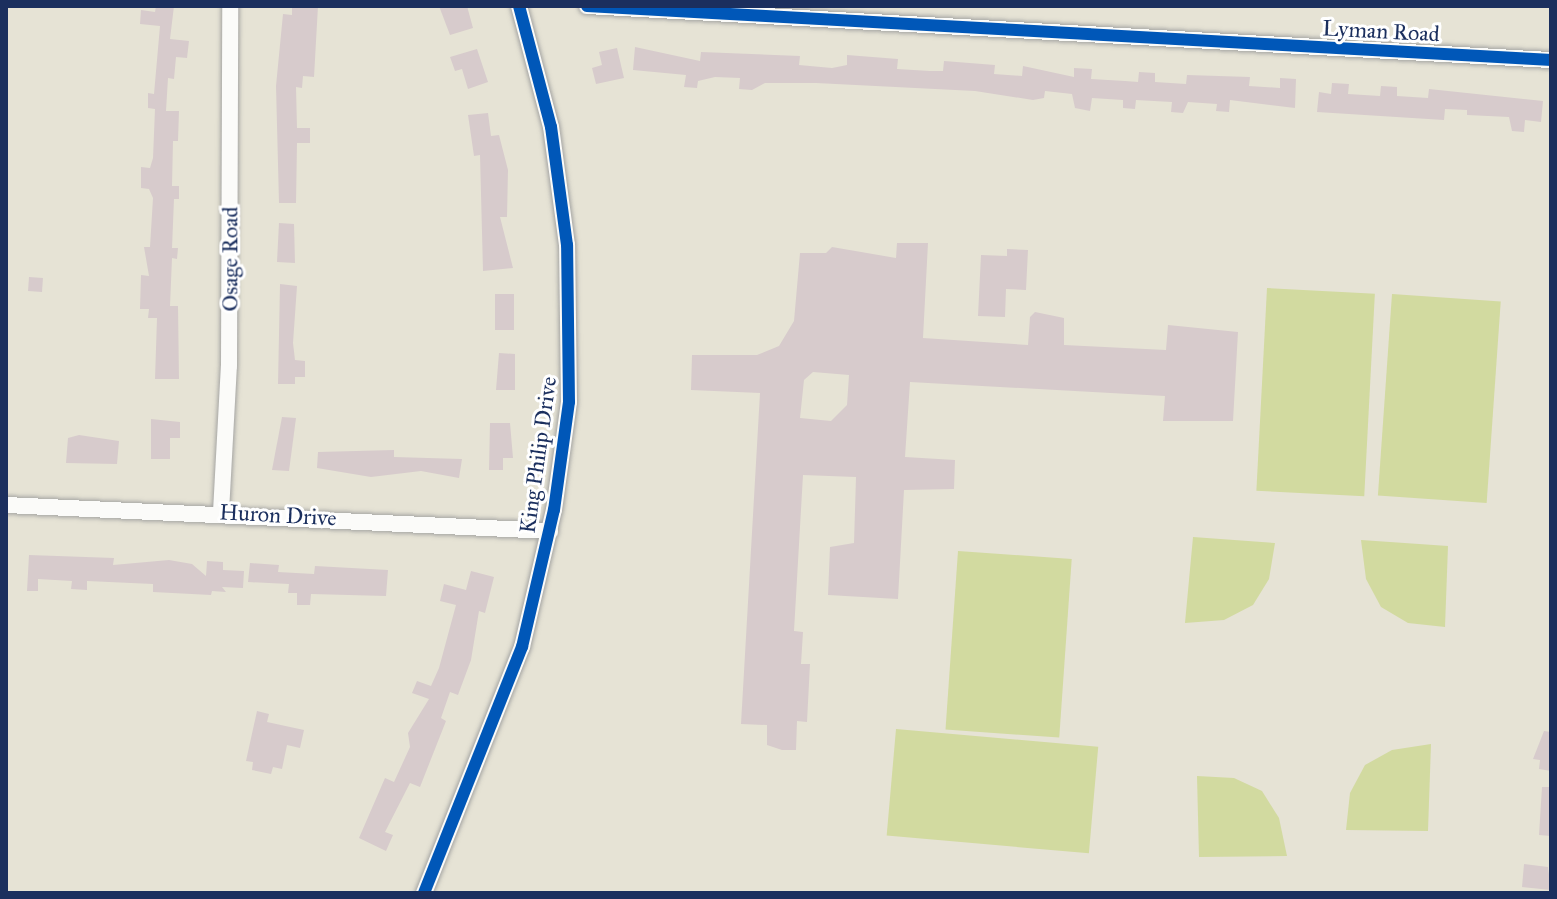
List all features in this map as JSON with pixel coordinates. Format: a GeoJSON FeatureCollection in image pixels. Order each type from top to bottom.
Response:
{"type":"FeatureCollection","features":[{"type":"Feature","properties":{"kind":"street","name":"Osage Road"},"geometry":{"type":"LineString","coordinates":[[221,512],[229,366],[230,6]]}},
{"type":"Feature","properties":{"kind":"street","name":"King Philip Drive"},"geometry":{"type":"LineString","coordinates":[[424,893],[504,702],[550,531],[569,402],[567,245],[551,127],[519,6]]}},
{"type":"Feature","properties":{"kind":"street","name":"Lyman Road"},"geometry":{"type":"LineString","coordinates":[[587,6],[1551,60]]}},
{"type":"Feature","properties":{"kind":"street","name":"Huron Drive"},"geometry":{"type":"LineString","coordinates":[[6,505],[221,512],[550,531]]}},
{"type":"Feature","properties":{"kind":"green space"},"geometry":{"type":"Polygon","coordinates":[[[1267,288],[1375,294],[1364,496],[1256,491],[1267,288]]]}},
{"type":"Feature","properties":{"kind":"green space"},"geometry":{"type":"Polygon","coordinates":[[[1392,294],[1501,302],[1487,503],[1378,496],[1392,294]]]}},
{"type":"Feature","properties":{"kind":"green space"},"geometry":{"type":"Polygon","coordinates":[[[1193,537],[1275,543],[1269,579],[1253,605],[1224,620],[1185,623],[1193,537]]]}},
{"type":"Feature","properties":{"kind":"green space"},"geometry":{"type":"Polygon","coordinates":[[[1361,540],[1448,546],[1445,627],[1408,623],[1381,607],[1366,579],[1361,540]]]}},
{"type":"Feature","properties":{"kind":"green space"},"geometry":{"type":"Polygon","coordinates":[[[958,551],[1072,559],[1059,738],[946,730],[958,551]]]}},
{"type":"Feature","properties":{"kind":"green space"},"geometry":{"type":"Polygon","coordinates":[[[896,729],[1098,747],[1089,853],[887,836],[896,729]]]}},
{"type":"Feature","properties":{"kind":"green space"},"geometry":{"type":"Polygon","coordinates":[[[1431,744],[1428,831],[1346,830],[1350,793],[1365,765],[1392,750],[1431,744]]]}},
{"type":"Feature","properties":{"kind":"green space"},"geometry":{"type":"Polygon","coordinates":[[[1197,776],[1234,778],[1262,791],[1279,818],[1287,856],[1199,857],[1197,776]]]}},
{"type":"Feature","properties":{"kind":"building"},"geometry":{"type":"Polygon","coordinates":[[[156,6],[174,6],[170,39],[189,41],[187,58],[176,57],[174,79],[168,78],[166,111],[179,111],[178,141],[173,141],[172,186],[179,186],[179,199],[174,199],[172,248],[178,248],[177,259],[172,258],[170,306],[178,306],[179,379],[155,379],[157,318],[148,318],[149,309],[140,309],[141,275],[149,276],[144,247],[150,247],[153,198],[149,189],[141,188],[141,167],[150,168],[153,158],[155,109],[148,108],[148,93],[154,94],[160,26],[140,24],[141,10],[155,12],[156,6]]]}},
{"type":"Feature","properties":{"kind":"building"},"geometry":{"type":"Polygon","coordinates":[[[292,6],[318,6],[314,77],[303,76],[302,88],[296,87],[297,128],[310,128],[310,143],[297,143],[296,203],[279,203],[276,86],[283,14],[292,15],[292,6]]]}},
{"type":"Feature","properties":{"kind":"building"},"geometry":{"type":"Polygon","coordinates":[[[439,6],[467,6],[473,28],[450,35],[439,6]]]}},
{"type":"Feature","properties":{"kind":"building"},"geometry":{"type":"Polygon","coordinates":[[[635,47],[700,61],[701,52],[800,56],[799,65],[832,68],[847,65],[847,55],[898,59],[897,69],[943,71],[944,61],[995,65],[994,74],[1022,76],[1023,66],[1074,77],[1074,68],[1092,69],[1091,79],[1138,82],[1139,72],[1155,73],[1155,82],[1186,84],[1187,75],[1250,77],[1249,86],[1280,88],[1280,78],[1296,79],[1295,108],[1230,100],[1229,112],[1216,111],[1217,104],[1188,102],[1183,113],[1171,112],[1172,102],[1136,100],[1135,109],[1123,108],[1123,100],[1092,98],[1090,111],[1075,108],[1072,94],[1045,91],[1044,98],[1033,100],[975,91],[816,83],[765,83],[752,90],[739,89],[740,78],[715,77],[698,81],[697,88],[684,87],[686,75],[633,70],[635,47]]]}},
{"type":"Feature","properties":{"kind":"building"},"geometry":{"type":"Polygon","coordinates":[[[617,48],[624,78],[596,84],[592,68],[602,65],[599,52],[617,48]]]}},
{"type":"Feature","properties":{"kind":"building"},"geometry":{"type":"Polygon","coordinates":[[[477,49],[488,82],[468,89],[462,69],[455,71],[450,57],[477,49]]]}},
{"type":"Feature","properties":{"kind":"building"},"geometry":{"type":"Polygon","coordinates":[[[1332,83],[1349,84],[1348,94],[1380,96],[1381,86],[1397,87],[1397,96],[1428,98],[1429,89],[1543,101],[1541,122],[1525,120],[1524,132],[1512,131],[1509,117],[1467,115],[1467,110],[1445,109],[1444,120],[1317,112],[1319,92],[1331,94],[1332,83]]]}},
{"type":"Feature","properties":{"kind":"building"},"geometry":{"type":"Polygon","coordinates":[[[488,113],[491,136],[499,135],[508,170],[507,217],[500,217],[513,268],[483,271],[480,155],[474,156],[468,115],[488,113]]]}},
{"type":"Feature","properties":{"kind":"building"},"geometry":{"type":"Polygon","coordinates":[[[279,223],[294,224],[295,263],[277,262],[279,223]]]}},
{"type":"Feature","properties":{"kind":"building"},"geometry":{"type":"Polygon","coordinates":[[[897,243],[928,243],[923,338],[1028,345],[1030,317],[1035,312],[1064,318],[1064,345],[1166,350],[1168,325],[1238,332],[1233,421],[1163,421],[1165,396],[910,382],[905,457],[955,460],[954,489],[904,490],[898,599],[828,595],[830,547],[854,543],[856,477],[803,475],[794,631],[803,632],[801,664],[810,664],[807,722],[797,721],[796,750],[782,750],[767,745],[767,725],[741,724],[760,393],[691,390],[692,355],[757,355],[779,346],[794,321],[800,253],[826,253],[832,247],[896,258],[897,243]],[[813,372],[804,380],[800,418],[831,421],[847,405],[849,375],[813,372]]]}},
{"type":"Feature","properties":{"kind":"building"},"geometry":{"type":"Polygon","coordinates":[[[1007,249],[1028,250],[1026,290],[1006,289],[1005,317],[978,316],[981,255],[1007,256],[1007,249]]]}},
{"type":"Feature","properties":{"kind":"building"},"geometry":{"type":"Polygon","coordinates":[[[29,277],[43,278],[42,292],[28,291],[29,277]]]}},
{"type":"Feature","properties":{"kind":"building"},"geometry":{"type":"Polygon","coordinates":[[[280,284],[297,286],[293,343],[295,360],[305,361],[305,377],[295,377],[295,384],[278,384],[280,284]]]}},
{"type":"Feature","properties":{"kind":"building"},"geometry":{"type":"Polygon","coordinates":[[[495,294],[514,294],[514,330],[495,330],[495,294]]]}},
{"type":"Feature","properties":{"kind":"building"},"geometry":{"type":"Polygon","coordinates":[[[499,353],[515,354],[515,390],[496,390],[499,353]]]}},
{"type":"Feature","properties":{"kind":"building"},"geometry":{"type":"Polygon","coordinates":[[[282,417],[296,418],[289,471],[272,470],[282,417]]]}},
{"type":"Feature","properties":{"kind":"building"},"geometry":{"type":"Polygon","coordinates":[[[151,419],[180,422],[180,438],[170,438],[170,459],[151,459],[151,419]]]}},
{"type":"Feature","properties":{"kind":"building"},"geometry":{"type":"Polygon","coordinates":[[[490,423],[510,423],[513,458],[503,458],[503,470],[489,470],[490,423]]]}},
{"type":"Feature","properties":{"kind":"building"},"geometry":{"type":"Polygon","coordinates":[[[79,435],[119,441],[117,464],[66,463],[68,438],[79,435]]]}},
{"type":"Feature","properties":{"kind":"building"},"geometry":{"type":"Polygon","coordinates":[[[394,450],[394,457],[462,459],[459,478],[421,471],[371,477],[317,468],[318,452],[394,450]]]}},
{"type":"Feature","properties":{"kind":"building"},"geometry":{"type":"Polygon","coordinates":[[[29,555],[114,558],[113,565],[169,560],[192,564],[206,576],[207,561],[223,562],[223,570],[244,571],[243,588],[222,587],[226,592],[212,591],[211,595],[153,592],[153,584],[87,581],[87,590],[71,589],[72,581],[38,579],[38,591],[27,591],[29,555]]]}},
{"type":"Feature","properties":{"kind":"building"},"geometry":{"type":"Polygon","coordinates":[[[250,563],[279,565],[278,572],[314,574],[315,566],[388,570],[386,596],[311,594],[310,605],[297,605],[297,593],[288,593],[289,584],[248,582],[250,563]]]}},
{"type":"Feature","properties":{"kind":"building"},"geometry":{"type":"Polygon","coordinates":[[[471,571],[494,577],[485,613],[479,611],[471,660],[458,695],[450,692],[441,718],[446,721],[420,787],[410,783],[385,832],[393,835],[386,851],[359,838],[385,778],[394,782],[410,747],[408,733],[429,699],[412,693],[417,681],[431,686],[439,668],[456,605],[440,601],[444,584],[466,590],[471,571]]]}},
{"type":"Feature","properties":{"kind":"building"},"geometry":{"type":"Polygon","coordinates":[[[257,711],[269,714],[267,722],[304,730],[300,748],[287,745],[282,769],[273,767],[271,774],[252,770],[253,762],[246,761],[257,711]]]}},
{"type":"Feature","properties":{"kind":"building"},"geometry":{"type":"Polygon","coordinates":[[[1544,731],[1551,732],[1551,771],[1539,769],[1540,760],[1533,759],[1544,731]]]}},
{"type":"Feature","properties":{"kind":"building"},"geometry":{"type":"Polygon","coordinates":[[[1542,787],[1551,787],[1551,836],[1539,835],[1542,787]]]}},
{"type":"Feature","properties":{"kind":"building"},"geometry":{"type":"Polygon","coordinates":[[[1524,864],[1548,867],[1551,890],[1522,887],[1524,864]]]}},
{"type":"Feature","properties":{"kind":"cycle path"},"geometry":{"type":"LineString","coordinates":[[424,893],[522,647],[554,510],[569,402],[567,245],[551,127],[519,6]]}},
{"type":"Feature","properties":{"kind":"cycle path"},"geometry":{"type":"LineString","coordinates":[[587,6],[1551,60]]}}]}
